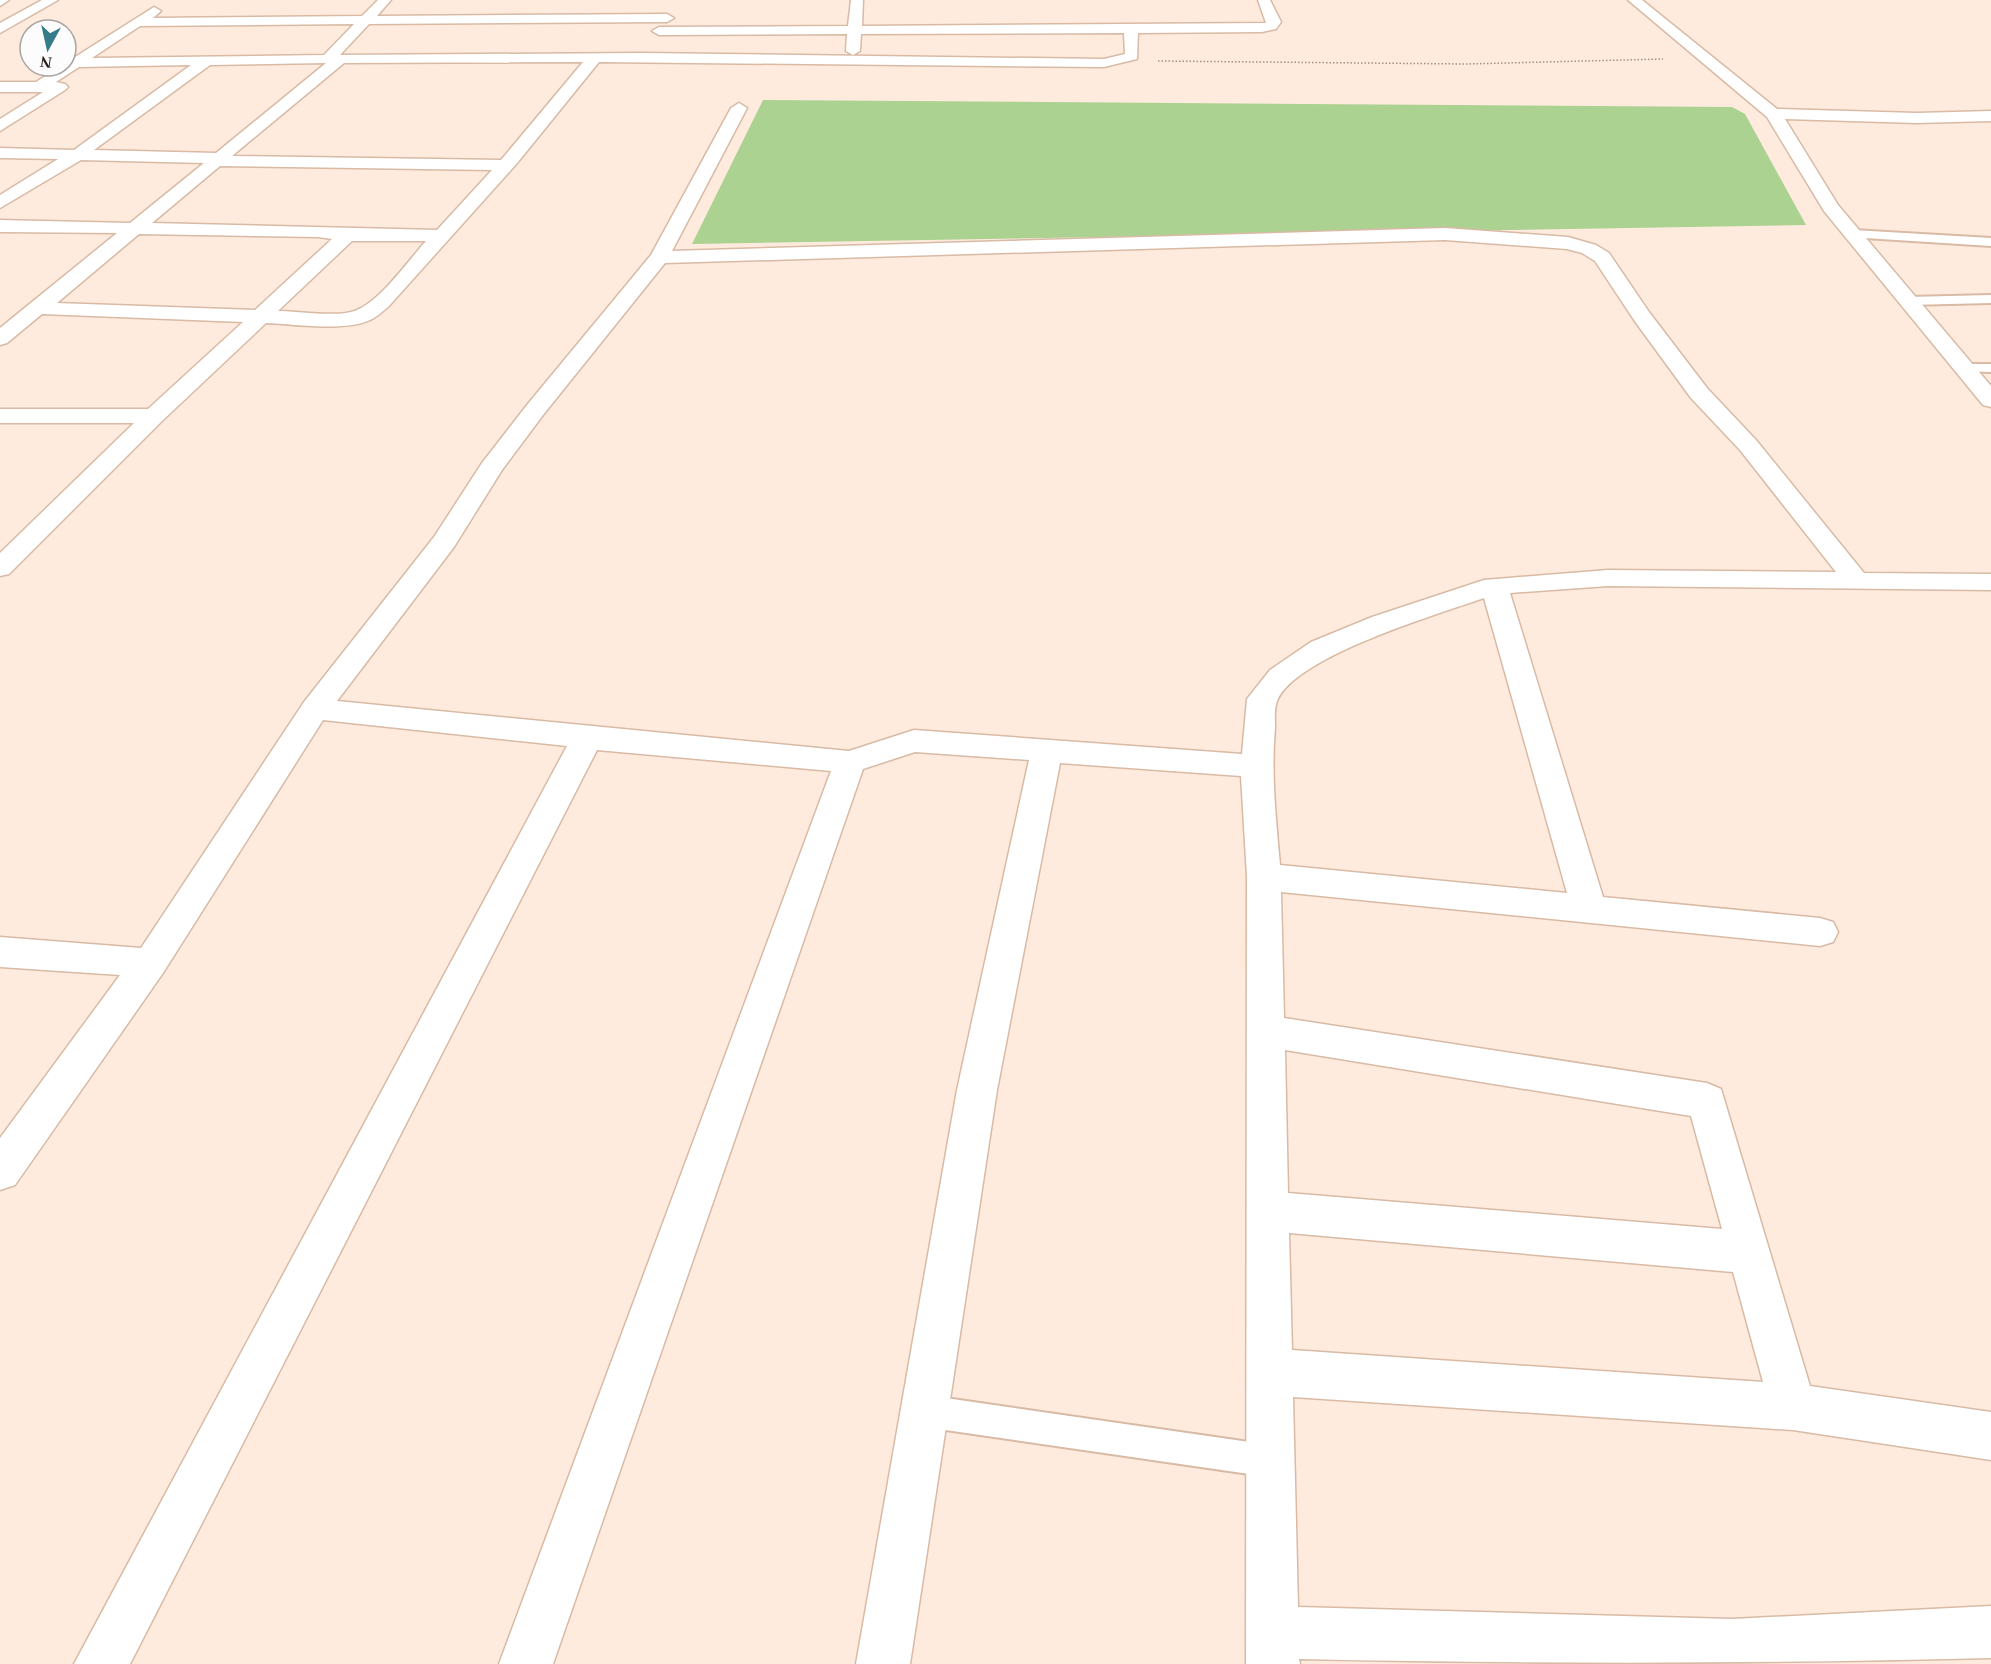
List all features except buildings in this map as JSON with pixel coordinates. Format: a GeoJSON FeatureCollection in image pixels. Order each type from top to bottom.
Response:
{"type":"FeatureCollection","features":[{"type":"Feature","properties":{"kind":"street"},"geometry":{"type":"LineString","coordinates":[[0,339],[334,59],[385,0]]}},
{"type":"Feature","properties":{"kind":"street"},"geometry":{"type":"LineString","coordinates":[[852,58],[857,0]]}},
{"type":"Feature","properties":{"kind":"street"},"geometry":{"type":"LineString","coordinates":[[659,31],[1131,29],[1271,26],[1274,22],[1264,0]]}},
{"type":"Feature","properties":{"kind":"street"},"geometry":{"type":"LineString","coordinates":[[1634,0],[1703,59],[1773,114],[1786,131],[1830,207],[1991,400]]}},
{"type":"Feature","properties":{"kind":"street"},"geometry":{"type":"LineString","coordinates":[[1,2],[49,1]]}},
{"type":"Feature","properties":{"kind":"street"},"geometry":{"type":"LineString","coordinates":[[0,29],[49,1]]}},
{"type":"Feature","properties":{"kind":"street"},"geometry":{"type":"LineString","coordinates":[[78,59],[162,6]]}},
{"type":"Feature","properties":{"kind":"street"},"geometry":{"type":"LineString","coordinates":[[137,22],[670,13],[642,57]]}},
{"type":"Feature","properties":{"kind":"street"},"geometry":{"type":"LineString","coordinates":[[78,63],[642,57],[1104,63],[1124,60],[1133,53],[1131,29]]}},
{"type":"Feature","properties":{"kind":"street"},"geometry":{"type":"LineString","coordinates":[[38,308],[336,319],[362,316],[382,302],[442,236],[505,165],[594,58]]}},
{"type":"Feature","properties":{"kind":"street"},"geometry":{"type":"LineString","coordinates":[[0,203],[77,155],[206,61]]}},
{"type":"Feature","properties":{"kind":"street"},"geometry":{"type":"LineString","coordinates":[[39,87],[51,78]]}},
{"type":"Feature","properties":{"kind":"street"},"geometry":{"type":"LineString","coordinates":[[0,126],[60,87],[3,89]]}},
{"type":"Feature","properties":{"kind":"street"},"geometry":{"type":"LineString","coordinates":[[0,1171],[150,963],[315,708],[445,541],[504,452],[659,257],[739,108]]}},
{"type":"Feature","properties":{"kind":"street"},"geometry":{"type":"LineString","coordinates":[[1773,114],[1917,118],[1991,116]]}},
{"type":"Feature","properties":{"kind":"street"},"geometry":{"type":"LineString","coordinates":[[0,153],[505,165]]}},
{"type":"Feature","properties":{"kind":"street"},"geometry":{"type":"LineString","coordinates":[[0,226],[318,231],[347,235],[442,236]]}},
{"type":"Feature","properties":{"kind":"street"},"geometry":{"type":"LineString","coordinates":[[659,257],[1445,234],[1568,243],[1589,249],[1602,257],[1641,316],[1699,393],[1748,445],[1856,580]]}},
{"type":"Feature","properties":{"kind":"street"},"geometry":{"type":"LineString","coordinates":[[0,568],[154,416],[347,235]]}},
{"type":"Feature","properties":{"kind":"street"},"geometry":{"type":"LineString","coordinates":[[0,416],[154,416]]}},
{"type":"Feature","properties":{"kind":"street"},"geometry":{"type":"LineString","coordinates":[[1991,582],[1608,578],[1494,586],[1382,623],[1341,640],[1321,649],[1280,677],[1262,699],[1256,766],[1264,877],[1272,1648],[1732,1645],[1991,1632]]}},
{"type":"Feature","properties":{"kind":"street"},"geometry":{"type":"LineString","coordinates":[[1494,586],[1589,908]]}},
{"type":"Feature","properties":{"kind":"street"},"geometry":{"type":"LineString","coordinates":[[315,708],[587,738],[850,762],[914,741],[1256,766]]}},
{"type":"Feature","properties":{"kind":"street"},"geometry":{"type":"LineString","coordinates":[[101,1664],[587,738]]}},
{"type":"Feature","properties":{"kind":"street"},"geometry":{"type":"LineString","coordinates":[[883,1664],[978,1090],[1047,750]]}},
{"type":"Feature","properties":{"kind":"street"},"geometry":{"type":"LineString","coordinates":[[526,1664],[850,762]]}},
{"type":"Feature","properties":{"kind":"street"},"geometry":{"type":"LineString","coordinates":[[1264,877],[1820,932]]}},
{"type":"Feature","properties":{"kind":"street"},"geometry":{"type":"LineString","coordinates":[[0,952],[150,963]]}},
{"type":"Feature","properties":{"kind":"street"},"geometry":{"type":"LineString","coordinates":[[1265,1031],[1707,1101],[1793,1407]]}},
{"type":"Feature","properties":{"kind":"street"},"geometry":{"type":"LineString","coordinates":[[1268,1212],[1749,1252]]}},
{"type":"Feature","properties":{"kind":"street"},"geometry":{"type":"LineString","coordinates":[[1270,1372],[1793,1407],[1991,1436]]}},
{"type":"Feature","properties":{"kind":"lane"},"geometry":{"type":"LineString","coordinates":[[1853,234],[1991,242]]}},
{"type":"Feature","properties":{"kind":"lane"},"geometry":{"type":"LineString","coordinates":[[1908,301],[1991,299]]}},
{"type":"Feature","properties":{"kind":"lane"},"geometry":{"type":"LineString","coordinates":[[1965,368],[1991,368]]}},
{"type":"Feature","properties":{"kind":"lane"},"geometry":{"type":"LineString","coordinates":[[925,1411],[1270,1461]]}},
{"type":"Feature","properties":{"kind":"path"},"geometry":{"type":"LineString","coordinates":[[1124,60],[1474,64],[1703,59]]}},
{"type":"Feature","properties":{"kind":"green space"},"geometry":{"type":"Polygon","coordinates":[[[763,100],[1732,107],[1745,114],[1806,225],[692,244],[763,100]]]}}]}
